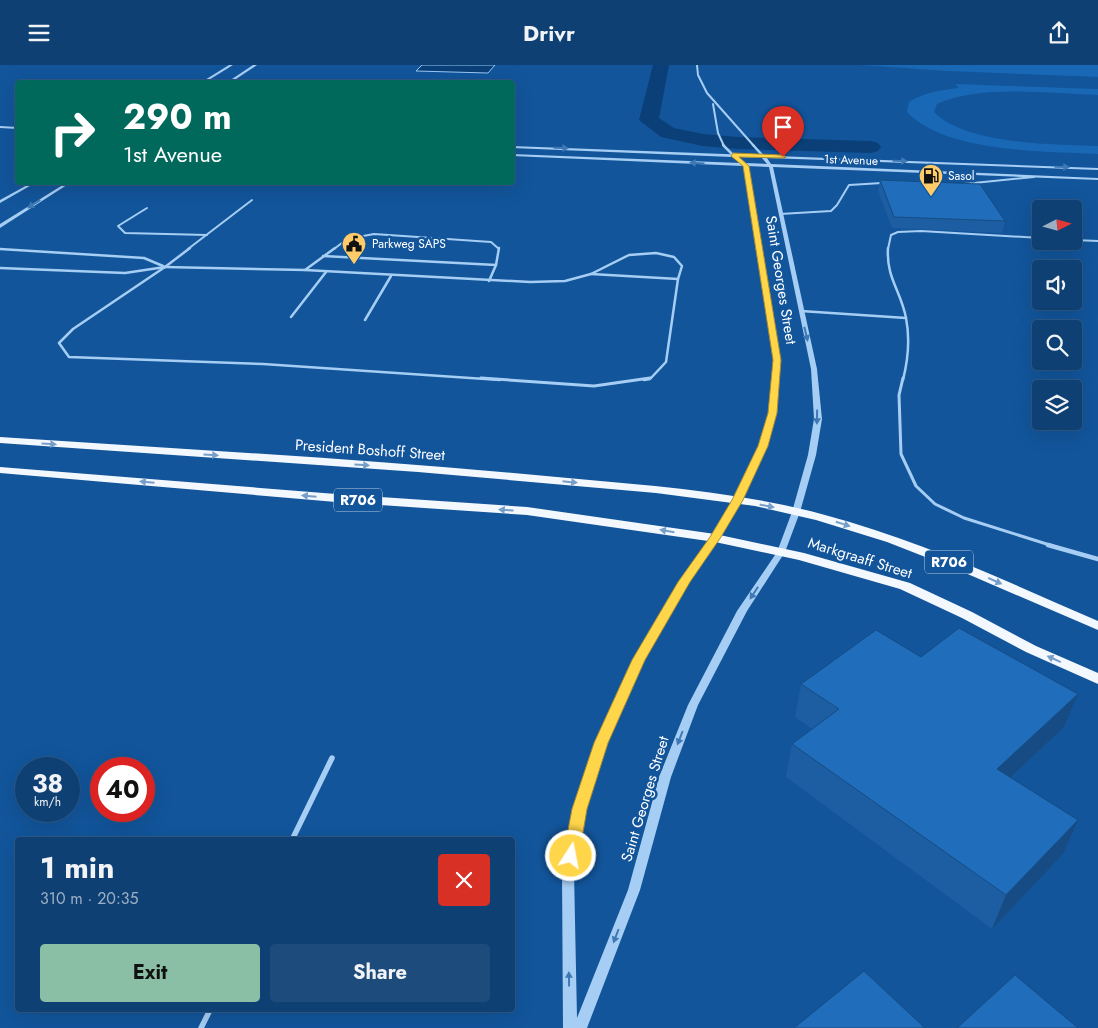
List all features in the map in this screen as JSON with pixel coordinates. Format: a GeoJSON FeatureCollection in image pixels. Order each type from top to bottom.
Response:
{"type":"FeatureCollection","features":[{"type":"Feature","properties":{"kind":"main road","name":"President Boshoff Street"},"geometry":{"type":"LineString","coordinates":[[0,441],[504,475],[737,500]]}},
{"type":"Feature","properties":{"kind":"main road","name":"R706"},"geometry":{"type":"LineString","coordinates":[[0,470],[336,498],[527,511],[692,536],[715,537]]}},
{"type":"Feature","properties":{"kind":"main road","name":"Markgraaff Street"},"geometry":{"type":"LineString","coordinates":[[737,500],[819,516],[878,535],[936,556],[1098,626]]}},
{"type":"Feature","properties":{"kind":"main road","name":"Markgraaff Street"},"geometry":{"type":"LineString","coordinates":[[715,537],[850,569],[905,586],[968,615],[1031,649],[1098,679]]}},
{"type":"Feature","properties":{"kind":"street"},"geometry":{"type":"LineString","coordinates":[[206,80],[231,65]]}},
{"type":"Feature","properties":{"kind":"street"},"geometry":{"type":"LineString","coordinates":[[232,80],[255,65]]}},
{"type":"Feature","properties":{"kind":"street"},"geometry":{"type":"LineString","coordinates":[[697,65],[701,83],[713,103],[740,129],[750,144],[764,156]]}},
{"type":"Feature","properties":{"kind":"street"},"geometry":{"type":"LineString","coordinates":[[713,103],[716,129],[725,150],[746,166]]}},
{"type":"Feature","properties":{"kind":"street","name":"1st Avenue"},"geometry":{"type":"LineString","coordinates":[[515,147],[1098,169]]}},
{"type":"Feature","properties":{"kind":"street","name":"1st Avenue"},"geometry":{"type":"LineString","coordinates":[[515,155],[1098,179]]}},
{"type":"Feature","properties":{"kind":"street","name":"Saint Georges Street"},"geometry":{"type":"LineString","coordinates":[[580,1028],[634,890],[665,777],[693,705],[742,611],[780,552],[796,512],[812,455],[818,419],[814,369],[770,167],[764,156]]}},
{"type":"Feature","properties":{"kind":"street","name":"Saint Georges Street"},"geometry":{"type":"LineString","coordinates":[[570,1028],[568,872],[580,809],[601,743],[638,660],[684,582],[715,537],[737,500],[763,446],[773,413],[777,360],[746,166]]}},
{"type":"Feature","properties":{"kind":"street"},"geometry":{"type":"LineString","coordinates":[[0,202],[30,185]]}},
{"type":"Feature","properties":{"kind":"street"},"geometry":{"type":"LineString","coordinates":[[0,226],[65,185]]}},
{"type":"Feature","properties":{"kind":"lane"},"geometry":{"type":"LineString","coordinates":[[0,127],[15,128]]}},
{"type":"Feature","properties":{"kind":"lane"},"geometry":{"type":"LineString","coordinates":[[958,184],[1034,177]]}},
{"type":"Feature","properties":{"kind":"lane"},"geometry":{"type":"LineString","coordinates":[[780,214],[831,211],[838,207],[845,188],[850,185],[885,183]]}},
{"type":"Feature","properties":{"kind":"lane"},"geometry":{"type":"LineString","coordinates":[[0,268],[125,273],[165,267],[305,270],[490,281],[565,281],[591,274],[629,255],[656,253],[674,257],[682,266],[678,279],[666,363],[650,379],[594,386],[263,364],[69,357],[59,343],[72,329],[165,267],[252,200]]}},
{"type":"Feature","properties":{"kind":"lane"},"geometry":{"type":"LineString","coordinates":[[148,208],[118,226],[125,233],[207,235]]}},
{"type":"Feature","properties":{"kind":"lane"},"geometry":{"type":"LineString","coordinates":[[1032,237],[922,231],[891,235],[888,242],[887,265],[906,318],[908,360],[899,395],[901,454],[916,486],[935,504],[964,518],[1016,536],[1098,559]]}},
{"type":"Feature","properties":{"kind":"lane"},"geometry":{"type":"LineString","coordinates":[[305,270],[347,239],[374,234],[491,242],[499,248],[496,265],[490,281]]}},
{"type":"Feature","properties":{"kind":"lane"},"geometry":{"type":"LineString","coordinates":[[1082,240],[1098,241]]}},
{"type":"Feature","properties":{"kind":"lane"},"geometry":{"type":"LineString","coordinates":[[0,249],[144,258],[165,267]]}},
{"type":"Feature","properties":{"kind":"lane"},"geometry":{"type":"LineString","coordinates":[[323,256],[496,265]]}},
{"type":"Feature","properties":{"kind":"lane"},"geometry":{"type":"LineString","coordinates":[[291,317],[326,272]]}},
{"type":"Feature","properties":{"kind":"lane"},"geometry":{"type":"LineString","coordinates":[[591,274],[678,279]]}},
{"type":"Feature","properties":{"kind":"lane"},"geometry":{"type":"LineString","coordinates":[[365,321],[391,276]]}},
{"type":"Feature","properties":{"kind":"lane"},"geometry":{"type":"LineString","coordinates":[[801,311],[906,318]]}},
{"type":"Feature","properties":{"kind":"lane"},"geometry":{"type":"LineString","coordinates":[[293,837],[332,758]]}},
{"type":"Feature","properties":{"kind":"lane"},"geometry":{"type":"LineString","coordinates":[[201,1028],[209,1012]]}},
{"type":"Feature","properties":{"kind":"shaded area"},"geometry":{"type":"Polygon","coordinates":[[[422,65],[495,65],[488,73],[416,71],[422,65]]]}},
{"type":"Feature","properties":{"kind":"shaded area"},"geometry":{"type":"Polygon","coordinates":[[[859,65],[1098,65],[1098,77],[948,71],[859,65]]]}},
{"type":"Feature","properties":{"kind":"shaded area"},"geometry":{"type":"Polygon","coordinates":[[[955,84],[1098,89],[1098,95],[1038,92],[974,94],[937,104],[934,112],[948,123],[988,137],[1035,143],[1098,146],[1098,154],[1024,150],[970,143],[924,125],[907,112],[909,102],[927,94],[959,88],[955,84]]]}},
{"type":"Feature","properties":{"kind":"building"},"geometry":{"type":"Polygon","coordinates":[[[880,180],[980,184],[1005,221],[894,217],[880,180]]]}},
{"type":"Feature","properties":{"kind":"building"},"geometry":{"type":"Polygon","coordinates":[[[959,628],[1078,694],[997,769],[1078,820],[1006,895],[792,744],[839,709],[801,684],[876,630],[921,657],[959,628]]]}},
{"type":"Feature","properties":{"kind":"building"},"geometry":{"type":"Polygon","coordinates":[[[864,971],[925,1028],[794,1028],[864,971]]]}},
{"type":"Feature","properties":{"kind":"building"},"geometry":{"type":"Polygon","coordinates":[[[1015,975],[1078,1028],[957,1028],[1015,975]]]}},
{"type":"Feature","properties":{"kind":"waterway"},"geometry":{"type":"LineString","coordinates":[[661,65],[649,120],[668,133],[703,140],[738,143],[871,147]]}},
{"type":"Feature","properties":{"kind":"place","name":"Sasol"},"geometry":{"type":"Point","coordinates":[931,197]}},
{"type":"Feature","properties":{"kind":"place","name":"Parkweg SAPS"},"geometry":{"type":"Point","coordinates":[354,265]}},
{"type":"Feature","properties":{"kind":"route"},"geometry":{"type":"LineString","coordinates":[[571,856],[580,809],[601,743],[638,660],[684,582],[715,537],[737,500],[763,446],[773,413],[777,360],[746,166],[733,155],[783,157]]}}]}
